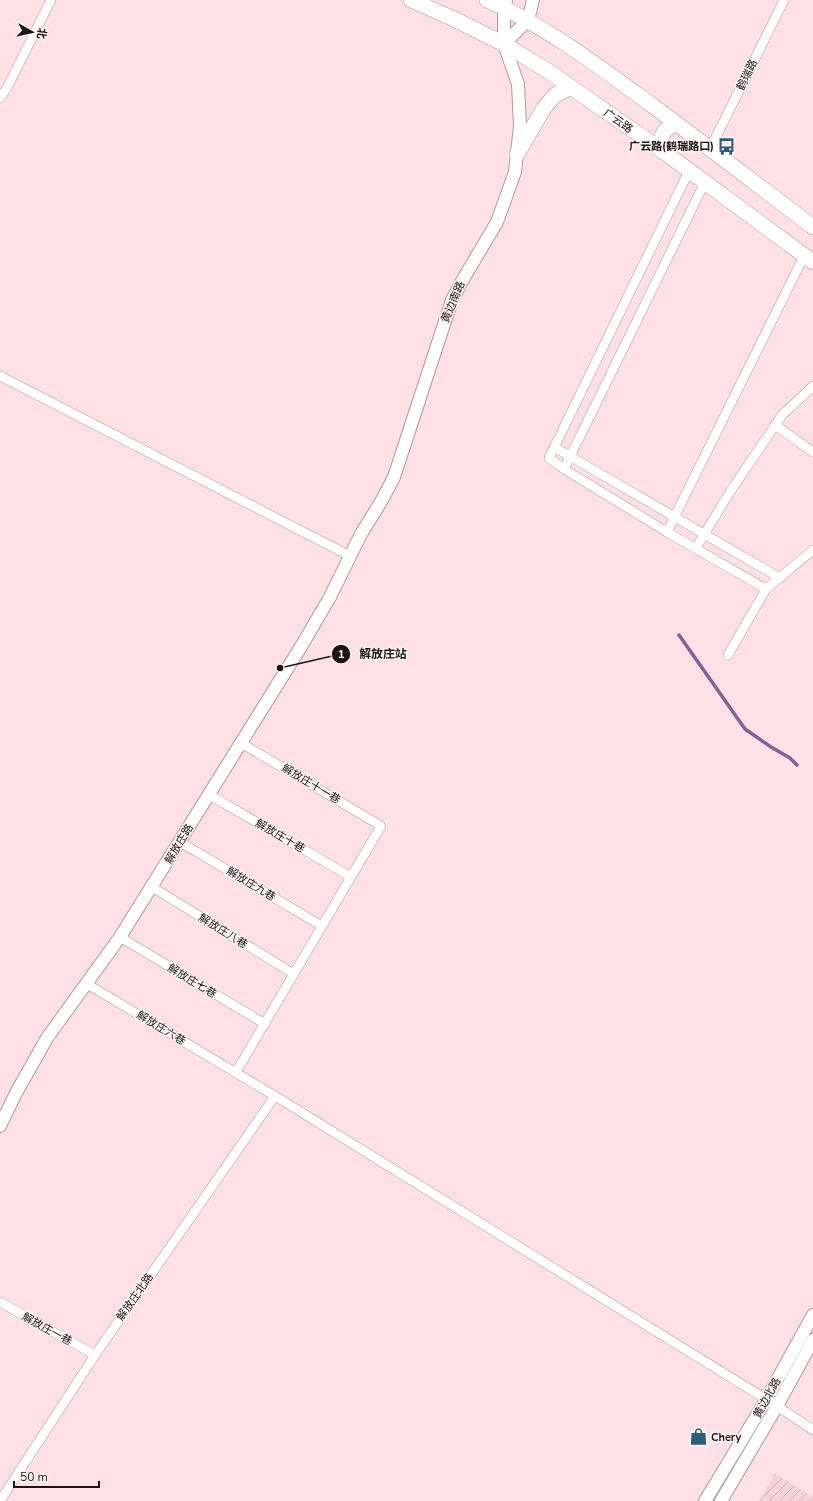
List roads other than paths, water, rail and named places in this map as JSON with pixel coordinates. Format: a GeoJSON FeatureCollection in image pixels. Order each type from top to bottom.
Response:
{"type":"FeatureCollection","features":[{"type":"Feature","properties":{"kind":"main road","name":"广云路"},"geometry":{"type":"LineString","coordinates":[[411,0],[454,19],[504,44],[548,71],[664,152],[809,259]]}},
{"type":"Feature","properties":{"kind":"main road"},"geometry":{"type":"LineString","coordinates":[[487,0],[505,4],[597,66],[676,123],[813,227]]}},
{"type":"Feature","properties":{"kind":"main road"},"geometry":{"type":"LineString","coordinates":[[517,154],[544,108],[555,95],[571,87]]}},
{"type":"Feature","properties":{"kind":"main road"},"geometry":{"type":"LineString","coordinates":[[664,152],[660,143],[663,134],[668,127],[676,123]]}},
{"type":"Feature","properties":{"kind":"street"},"geometry":{"type":"LineString","coordinates":[[0,98],[7,88],[50,0]]}},
{"type":"Feature","properties":{"kind":"street"},"geometry":{"type":"LineString","coordinates":[[504,44],[528,20],[533,0]]}},
{"type":"Feature","properties":{"kind":"street","name":"鹤瑞路"},"geometry":{"type":"LineString","coordinates":[[710,149],[784,0]]}},
{"type":"Feature","properties":{"kind":"street","name":"黄边南路"},"geometry":{"type":"LineString","coordinates":[[350,556],[394,477],[452,300],[497,222],[515,172],[520,126],[518,84],[504,44],[505,4]]}},
{"type":"Feature","properties":{"kind":"street"},"geometry":{"type":"LineString","coordinates":[[689,171],[549,458],[564,469],[667,532],[766,589]]}},
{"type":"Feature","properties":{"kind":"street"},"geometry":{"type":"LineString","coordinates":[[564,469],[705,182]]}},
{"type":"Feature","properties":{"kind":"street"},"geometry":{"type":"LineString","coordinates":[[667,532],[809,259]]}},
{"type":"Feature","properties":{"kind":"street"},"geometry":{"type":"LineString","coordinates":[[0,376],[350,556]]}},
{"type":"Feature","properties":{"kind":"street"},"geometry":{"type":"LineString","coordinates":[[696,548],[730,492],[782,415],[813,386]]}},
{"type":"Feature","properties":{"kind":"street"},"geometry":{"type":"LineString","coordinates":[[775,425],[813,452]]}},
{"type":"Feature","properties":{"kind":"street"},"geometry":{"type":"LineString","coordinates":[[554,447],[780,578]]}},
{"type":"Feature","properties":{"kind":"street"},"geometry":{"type":"LineString","coordinates":[[728,655],[766,589],[813,550]]}},
{"type":"Feature","properties":{"kind":"street","name":"解放庄路"},"geometry":{"type":"LineString","coordinates":[[0,1126],[16,1093],[47,1038],[120,937],[152,887],[208,794],[317,620],[350,556]]}},
{"type":"Feature","properties":{"kind":"street","name":"解放庄十一巷"},"geometry":{"type":"LineString","coordinates":[[241,743],[381,826],[351,877]]}},
{"type":"Feature","properties":{"kind":"street","name":"解放庄十巷"},"geometry":{"type":"LineString","coordinates":[[208,794],[351,877]]}},
{"type":"Feature","properties":{"kind":"street","name":"解放庄九巷"},"geometry":{"type":"LineString","coordinates":[[180,842],[322,926]]}},
{"type":"Feature","properties":{"kind":"street"},"geometry":{"type":"LineString","coordinates":[[236,1072],[351,877]]}},
{"type":"Feature","properties":{"kind":"street","name":"解放庄八巷"},"geometry":{"type":"LineString","coordinates":[[152,887],[294,974]]}},
{"type":"Feature","properties":{"kind":"street","name":"解放庄七巷"},"geometry":{"type":"LineString","coordinates":[[120,937],[265,1024]]}},
{"type":"Feature","properties":{"kind":"street","name":"解放庄六巷"},"geometry":{"type":"LineString","coordinates":[[87,984],[236,1072],[777,1406],[813,1430]]}},
{"type":"Feature","properties":{"kind":"street","name":"解放庄北路"},"geometry":{"type":"LineString","coordinates":[[0,1501],[95,1355],[275,1096]]}},
{"type":"Feature","properties":{"kind":"street","name":"解放庄一巷"},"geometry":{"type":"LineString","coordinates":[[0,1302],[95,1355]]}},
{"type":"Feature","properties":{"kind":"street","name":"黄边北路"},"geometry":{"type":"LineString","coordinates":[[705,1501],[766,1400],[813,1315]]}},
{"type":"Feature","properties":{"kind":"street","name":"黄边北路"},"geometry":{"type":"LineString","coordinates":[[721,1501],[777,1406],[813,1340]]}},
{"type":"Feature","properties":{"kind":"waterway"},"geometry":{"type":"LineString","coordinates":[[679,635],[745,729],[790,758],[797,765]]}},
{"type":"Feature","properties":{"kind":"place","name":"广云路(鹤瑞路口)"},"geometry":{"type":"Point","coordinates":[727,146]}},
{"type":"Feature","properties":{"kind":"place","name":"解放庄站"},"geometry":{"type":"Point","coordinates":[280,668]}},
{"type":"Feature","properties":{"kind":"place","name":"Chery"},"geometry":{"type":"Point","coordinates":[698,1437]}}]}
